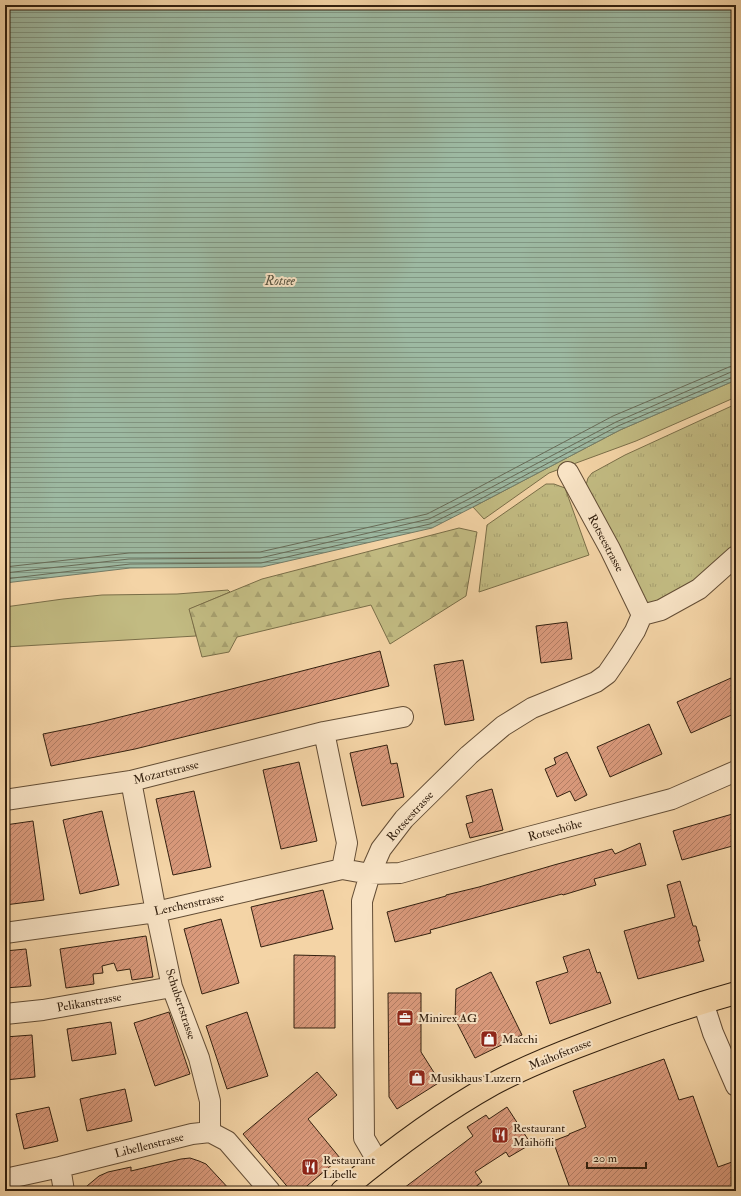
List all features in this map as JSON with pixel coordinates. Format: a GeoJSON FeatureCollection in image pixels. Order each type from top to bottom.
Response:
{"type":"FeatureCollection","features":[{"type":"Feature","properties":{"kind":"main road","name":"Maihofstrasse"},"geometry":{"type":"LineString","coordinates":[[342,1191],[378,1162],[449,1110],[499,1081],[529,1067],[613,1033],[703,1002],[736,993]]}},
{"type":"Feature","properties":{"kind":"street","name":"Rotseestrasse"},"geometry":{"type":"LineString","coordinates":[[378,1162],[364,1138],[362,901],[370,874],[381,850],[404,819],[469,754],[503,726],[532,708],[596,682],[607,674],[635,631],[642,614],[610,549],[568,472]]}},
{"type":"Feature","properties":{"kind":"street"},"geometry":{"type":"LineString","coordinates":[[642,614],[661,610],[699,588],[736,556]]}},
{"type":"Feature","properties":{"kind":"street","name":"Mozartstrasse"},"geometry":{"type":"LineString","coordinates":[[5,800],[131,781],[324,732],[403,717]]}},
{"type":"Feature","properties":{"kind":"street"},"geometry":{"type":"LineString","coordinates":[[324,732],[347,843],[342,869]]}},
{"type":"Feature","properties":{"kind":"street","name":"Rotseehöhe"},"geometry":{"type":"LineString","coordinates":[[370,874],[400,873],[672,799],[736,771]]}},
{"type":"Feature","properties":{"kind":"street","name":"Schubertstrasse"},"geometry":{"type":"LineString","coordinates":[[131,781],[172,987],[199,1058],[210,1101],[210,1132]]}},
{"type":"Feature","properties":{"kind":"street","name":"Lerchenstrasse"},"geometry":{"type":"LineString","coordinates":[[5,933],[156,912],[342,869],[370,874]]}},
{"type":"Feature","properties":{"kind":"street","name":"Pelikanstrasse"},"geometry":{"type":"LineString","coordinates":[[5,1014],[43,1010],[172,987]]}},
{"type":"Feature","properties":{"kind":"street"},"geometry":{"type":"LineString","coordinates":[[703,1002],[713,1033],[736,1086]]}},
{"type":"Feature","properties":{"kind":"street"},"geometry":{"type":"LineString","coordinates":[[210,1132],[227,1141],[270,1191]]}},
{"type":"Feature","properties":{"kind":"street","name":"Libellenstrasse"},"geometry":{"type":"LineString","coordinates":[[5,1179],[60,1167],[192,1134],[210,1132]]}},
{"type":"Feature","properties":{"kind":"street"},"geometry":{"type":"LineString","coordinates":[[60,1167],[64,1191]]}},
{"type":"Feature","properties":{"kind":"green space"},"geometry":{"type":"Polygon","coordinates":[[[736,380],[736,397],[636,441],[549,473],[484,519],[473,507],[620,430],[736,380]]]}},
{"type":"Feature","properties":{"kind":"green space"},"geometry":{"type":"Polygon","coordinates":[[[736,404],[736,553],[676,596],[649,604],[639,595],[589,496],[586,485],[588,478],[592,473],[625,455],[736,404]]]}},
{"type":"Feature","properties":{"kind":"green space"},"geometry":{"type":"Polygon","coordinates":[[[546,484],[554,484],[565,488],[589,555],[479,592],[487,525],[546,484]]]}},
{"type":"Feature","properties":{"kind":"green space"},"geometry":{"type":"Polygon","coordinates":[[[459,528],[477,532],[466,596],[390,644],[371,605],[237,637],[229,652],[202,657],[189,609],[262,579],[459,528]]]}},
{"type":"Feature","properties":{"kind":"green space"},"geometry":{"type":"Polygon","coordinates":[[[228,590],[230,592],[190,609],[196,636],[5,647],[5,607],[102,595],[177,594],[228,590]]]}},
{"type":"Feature","properties":{"kind":"water","name":"Rotsee"},"geometry":{"type":"Polygon","coordinates":[[[5,5],[736,5],[736,380],[620,430],[432,528],[262,567],[130,568],[5,583],[5,5]]]}},
{"type":"Feature","properties":{"kind":"building"},"geometry":{"type":"Polygon","coordinates":[[[567,622],[572,659],[541,663],[536,626],[567,622]]]}},
{"type":"Feature","properties":{"kind":"building"},"geometry":{"type":"Polygon","coordinates":[[[380,651],[389,686],[135,749],[51,766],[43,734],[92,724],[380,651]]]}},
{"type":"Feature","properties":{"kind":"building"},"geometry":{"type":"Polygon","coordinates":[[[463,660],[474,720],[445,725],[434,665],[463,660]]]}},
{"type":"Feature","properties":{"kind":"building"},"geometry":{"type":"Polygon","coordinates":[[[731,678],[736,689],[736,713],[691,733],[677,702],[731,678]]]}},
{"type":"Feature","properties":{"kind":"building"},"geometry":{"type":"Polygon","coordinates":[[[649,724],[662,754],[610,777],[597,747],[649,724]]]}},
{"type":"Feature","properties":{"kind":"building"},"geometry":{"type":"Polygon","coordinates":[[[387,745],[391,764],[397,763],[404,797],[362,806],[350,753],[387,745]]]}},
{"type":"Feature","properties":{"kind":"building"},"geometry":{"type":"Polygon","coordinates":[[[567,752],[587,795],[575,801],[570,791],[557,797],[545,769],[556,764],[554,758],[567,752]]]}},
{"type":"Feature","properties":{"kind":"building"},"geometry":{"type":"Polygon","coordinates":[[[299,762],[317,841],[281,849],[263,770],[299,762]]]}},
{"type":"Feature","properties":{"kind":"building"},"geometry":{"type":"Polygon","coordinates":[[[492,789],[503,830],[470,838],[466,824],[473,822],[466,796],[492,789]]]}},
{"type":"Feature","properties":{"kind":"building"},"geometry":{"type":"Polygon","coordinates":[[[194,791],[211,867],[173,875],[156,799],[194,791]]]}},
{"type":"Feature","properties":{"kind":"building"},"geometry":{"type":"Polygon","coordinates":[[[102,811],[119,885],[80,894],[63,820],[102,811]]]}},
{"type":"Feature","properties":{"kind":"building"},"geometry":{"type":"Polygon","coordinates":[[[736,813],[736,845],[682,860],[673,831],[736,813]]]}},
{"type":"Feature","properties":{"kind":"building"},"geometry":{"type":"Polygon","coordinates":[[[33,821],[44,900],[5,905],[5,825],[33,821]]]}},
{"type":"Feature","properties":{"kind":"building"},"geometry":{"type":"Polygon","coordinates":[[[640,843],[646,865],[594,879],[596,885],[430,930],[431,933],[395,942],[387,912],[612,849],[615,854],[640,843]]]}},
{"type":"Feature","properties":{"kind":"building"},"geometry":{"type":"Polygon","coordinates":[[[680,881],[693,926],[696,926],[700,941],[698,941],[704,961],[638,979],[624,931],[675,917],[667,885],[680,881]]]}},
{"type":"Feature","properties":{"kind":"building"},"geometry":{"type":"Polygon","coordinates":[[[323,890],[333,929],[261,947],[251,907],[323,890]]]}},
{"type":"Feature","properties":{"kind":"building"},"geometry":{"type":"Polygon","coordinates":[[[221,919],[239,983],[202,994],[184,929],[221,919]]]}},
{"type":"Feature","properties":{"kind":"building"},"geometry":{"type":"Polygon","coordinates":[[[146,936],[153,977],[132,980],[130,969],[117,971],[114,963],[102,966],[103,973],[93,974],[94,984],[66,988],[60,949],[146,936]]]}},
{"type":"Feature","properties":{"kind":"building"},"geometry":{"type":"Polygon","coordinates":[[[26,949],[31,986],[5,988],[5,951],[26,949]]]}},
{"type":"Feature","properties":{"kind":"building"},"geometry":{"type":"Polygon","coordinates":[[[589,949],[597,973],[600,972],[611,1003],[550,1024],[536,982],[568,972],[563,957],[589,949]]]}},
{"type":"Feature","properties":{"kind":"building"},"geometry":{"type":"Polygon","coordinates":[[[294,955],[335,956],[335,1028],[294,1028],[294,955]]]}},
{"type":"Feature","properties":{"kind":"building"},"geometry":{"type":"Polygon","coordinates":[[[491,972],[522,1035],[475,1058],[455,1019],[456,989],[491,972]]]}},
{"type":"Feature","properties":{"kind":"building"},"geometry":{"type":"Polygon","coordinates":[[[388,993],[421,993],[421,1052],[440,1082],[397,1109],[389,1097],[388,993]]]}},
{"type":"Feature","properties":{"kind":"building"},"geometry":{"type":"Polygon","coordinates":[[[169,1012],[190,1074],[155,1086],[134,1023],[169,1012]]]}},
{"type":"Feature","properties":{"kind":"building"},"geometry":{"type":"Polygon","coordinates":[[[247,1012],[268,1076],[227,1089],[206,1026],[247,1012]]]}},
{"type":"Feature","properties":{"kind":"building"},"geometry":{"type":"Polygon","coordinates":[[[111,1022],[116,1054],[72,1061],[67,1029],[111,1022]]]}},
{"type":"Feature","properties":{"kind":"building"},"geometry":{"type":"Polygon","coordinates":[[[32,1035],[35,1077],[5,1080],[5,1037],[32,1035]]]}},
{"type":"Feature","properties":{"kind":"building"},"geometry":{"type":"Polygon","coordinates":[[[664,1059],[679,1100],[693,1096],[718,1167],[732,1162],[736,1174],[736,1191],[571,1191],[553,1141],[586,1127],[573,1091],[664,1059]]]}},
{"type":"Feature","properties":{"kind":"building"},"geometry":{"type":"Polygon","coordinates":[[[317,1072],[337,1095],[308,1119],[340,1158],[301,1191],[291,1191],[243,1134],[317,1072]]]}},
{"type":"Feature","properties":{"kind":"building"},"geometry":{"type":"Polygon","coordinates":[[[125,1089],[132,1121],[87,1131],[80,1099],[125,1089]]]}},
{"type":"Feature","properties":{"kind":"building"},"geometry":{"type":"Polygon","coordinates":[[[49,1107],[58,1141],[24,1149],[16,1114],[49,1107]]]}},
{"type":"Feature","properties":{"kind":"building"},"geometry":{"type":"Polygon","coordinates":[[[507,1107],[531,1144],[509,1157],[506,1152],[475,1172],[482,1182],[470,1191],[400,1191],[473,1136],[467,1127],[486,1115],[489,1119],[507,1107]]]}},
{"type":"Feature","properties":{"kind":"building"},"geometry":{"type":"Polygon","coordinates":[[[190,1158],[206,1164],[231,1191],[193,1191],[189,1186],[170,1191],[81,1191],[99,1176],[108,1172],[131,1167],[131,1171],[190,1158]]]}},
{"type":"Feature","properties":{"kind":"place","name":"Minirex AG"},"geometry":{"type":"Point","coordinates":[405,1018]}},
{"type":"Feature","properties":{"kind":"place","name":"Macchi"},"geometry":{"type":"Point","coordinates":[489,1039]}},
{"type":"Feature","properties":{"kind":"place","name":"Musikhaus Luzern"},"geometry":{"type":"Point","coordinates":[417,1078]}},
{"type":"Feature","properties":{"kind":"place","name":"Restaurant Maihöfli"},"geometry":{"type":"Point","coordinates":[500,1135]}},
{"type":"Feature","properties":{"kind":"place","name":"Restaurant Libelle"},"geometry":{"type":"Point","coordinates":[310,1167]}}]}
